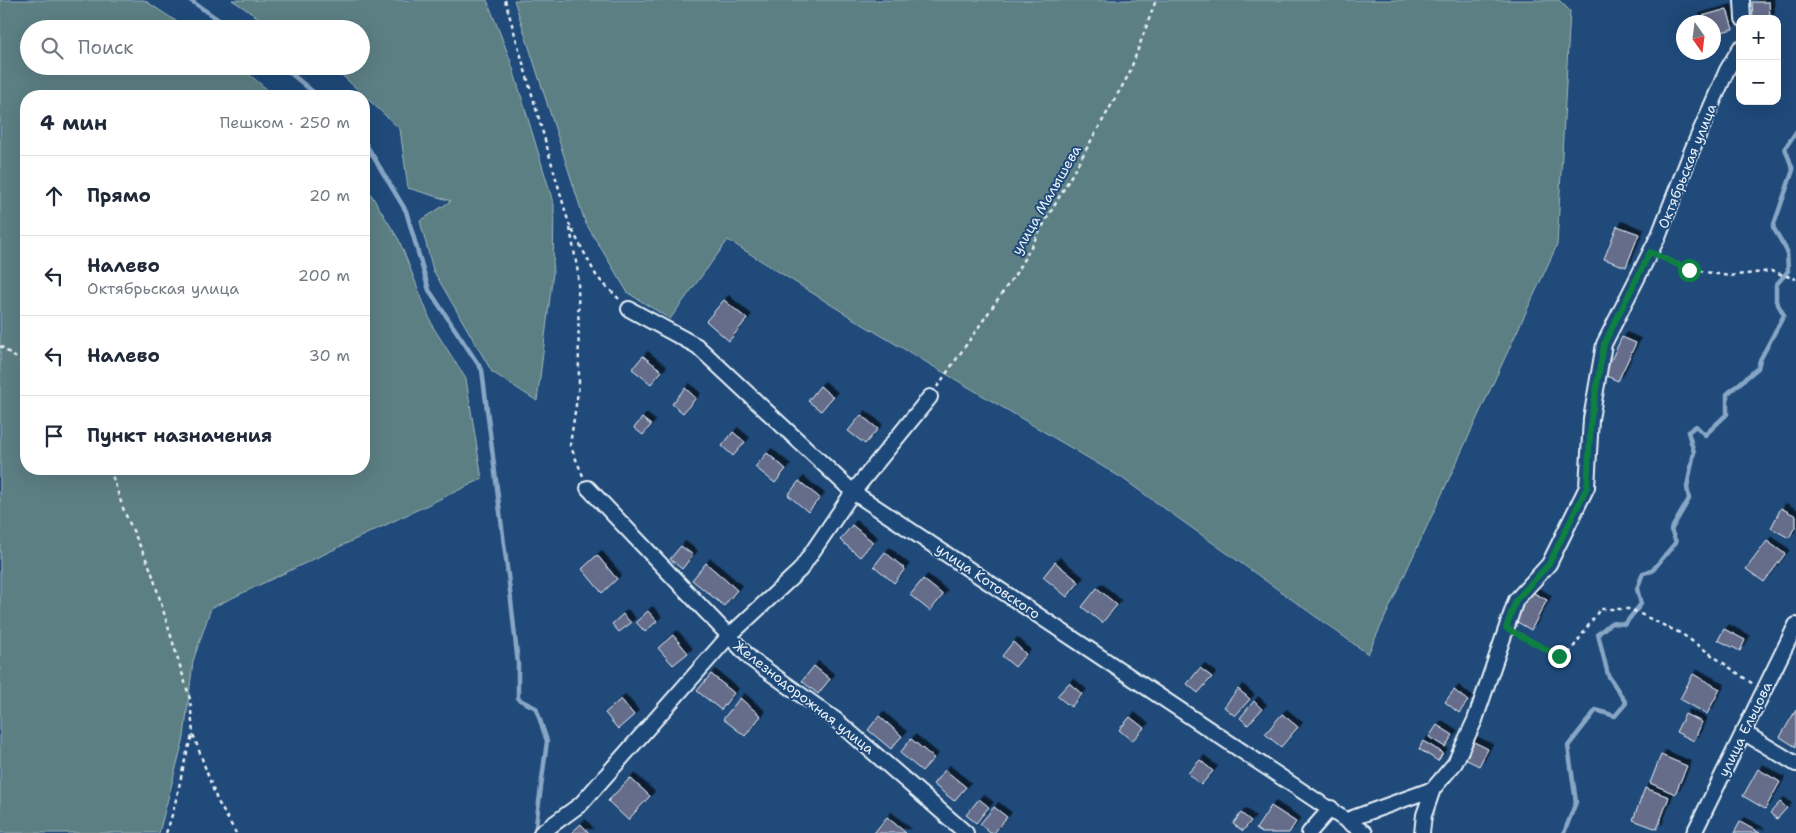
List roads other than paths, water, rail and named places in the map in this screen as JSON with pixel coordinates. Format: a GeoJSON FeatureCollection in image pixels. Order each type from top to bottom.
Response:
{"type":"FeatureCollection","features":[{"type":"Feature","properties":{"kind":"street"},"geometry":{"type":"LineString","coordinates":[[1742,0],[1743,15]]}},
{"type":"Feature","properties":{"kind":"street","name":"Октябрьская улица"},"geometry":{"type":"LineString","coordinates":[[1422,833],[1424,815],[1433,789],[1455,763],[1476,720],[1516,600],[1549,564],[1587,487],[1591,419],[1604,344],[1650,252],[1727,70],[1736,55]]}},
{"type":"Feature","properties":{"kind":"street","name":"улица Котовского"},"geometry":{"type":"LineString","coordinates":[[629,309],[697,346],[853,492],[1331,808],[1365,833]]}},
{"type":"Feature","properties":{"kind":"street"},"geometry":{"type":"LineString","coordinates":[[541,833],[581,804],[728,637],[800,570],[853,492],[930,397]]}},
{"type":"Feature","properties":{"kind":"street","name":"Железнодорожная улица"},"geometry":{"type":"LineString","coordinates":[[588,488],[751,659],[836,720],[966,833]]}},
{"type":"Feature","properties":{"kind":"street","name":"улица Ельцова"},"geometry":{"type":"LineString","coordinates":[[1694,833],[1796,625]]}},
{"type":"Feature","properties":{"kind":"street"},"geometry":{"type":"LineString","coordinates":[[1743,732],[1796,764]]}},
{"type":"Feature","properties":{"kind":"street"},"geometry":{"type":"LineString","coordinates":[[1346,820],[1433,789]]}},
{"type":"Feature","properties":{"kind":"street"},"geometry":{"type":"LineString","coordinates":[[1309,833],[1331,808]]}},
{"type":"Feature","properties":{"kind":"waterway"},"geometry":{"type":"LineString","coordinates":[[190,0],[219,20]]}},
{"type":"Feature","properties":{"kind":"waterway"},"geometry":{"type":"LineString","coordinates":[[293,75],[311,90]]}},
{"type":"Feature","properties":{"kind":"waterway"},"geometry":{"type":"LineString","coordinates":[[1564,833],[1576,802],[1568,746],[1596,710],[1615,716],[1626,703],[1608,675],[1598,634],[1611,623],[1625,624],[1641,604],[1637,589],[1643,573],[1652,571],[1676,542],[1671,530],[1689,499],[1687,487],[1694,452],[1688,432],[1696,426],[1705,435],[1727,414],[1727,394],[1758,368],[1760,360],[1784,315],[1776,301],[1776,285],[1788,271],[1787,251],[1773,227],[1793,170],[1785,148],[1796,132]]}},
{"type":"Feature","properties":{"kind":"waterway"},"geometry":{"type":"LineString","coordinates":[[370,151],[406,211],[429,290],[482,370],[518,664],[518,699],[536,708],[547,741],[535,833]]}}]}
